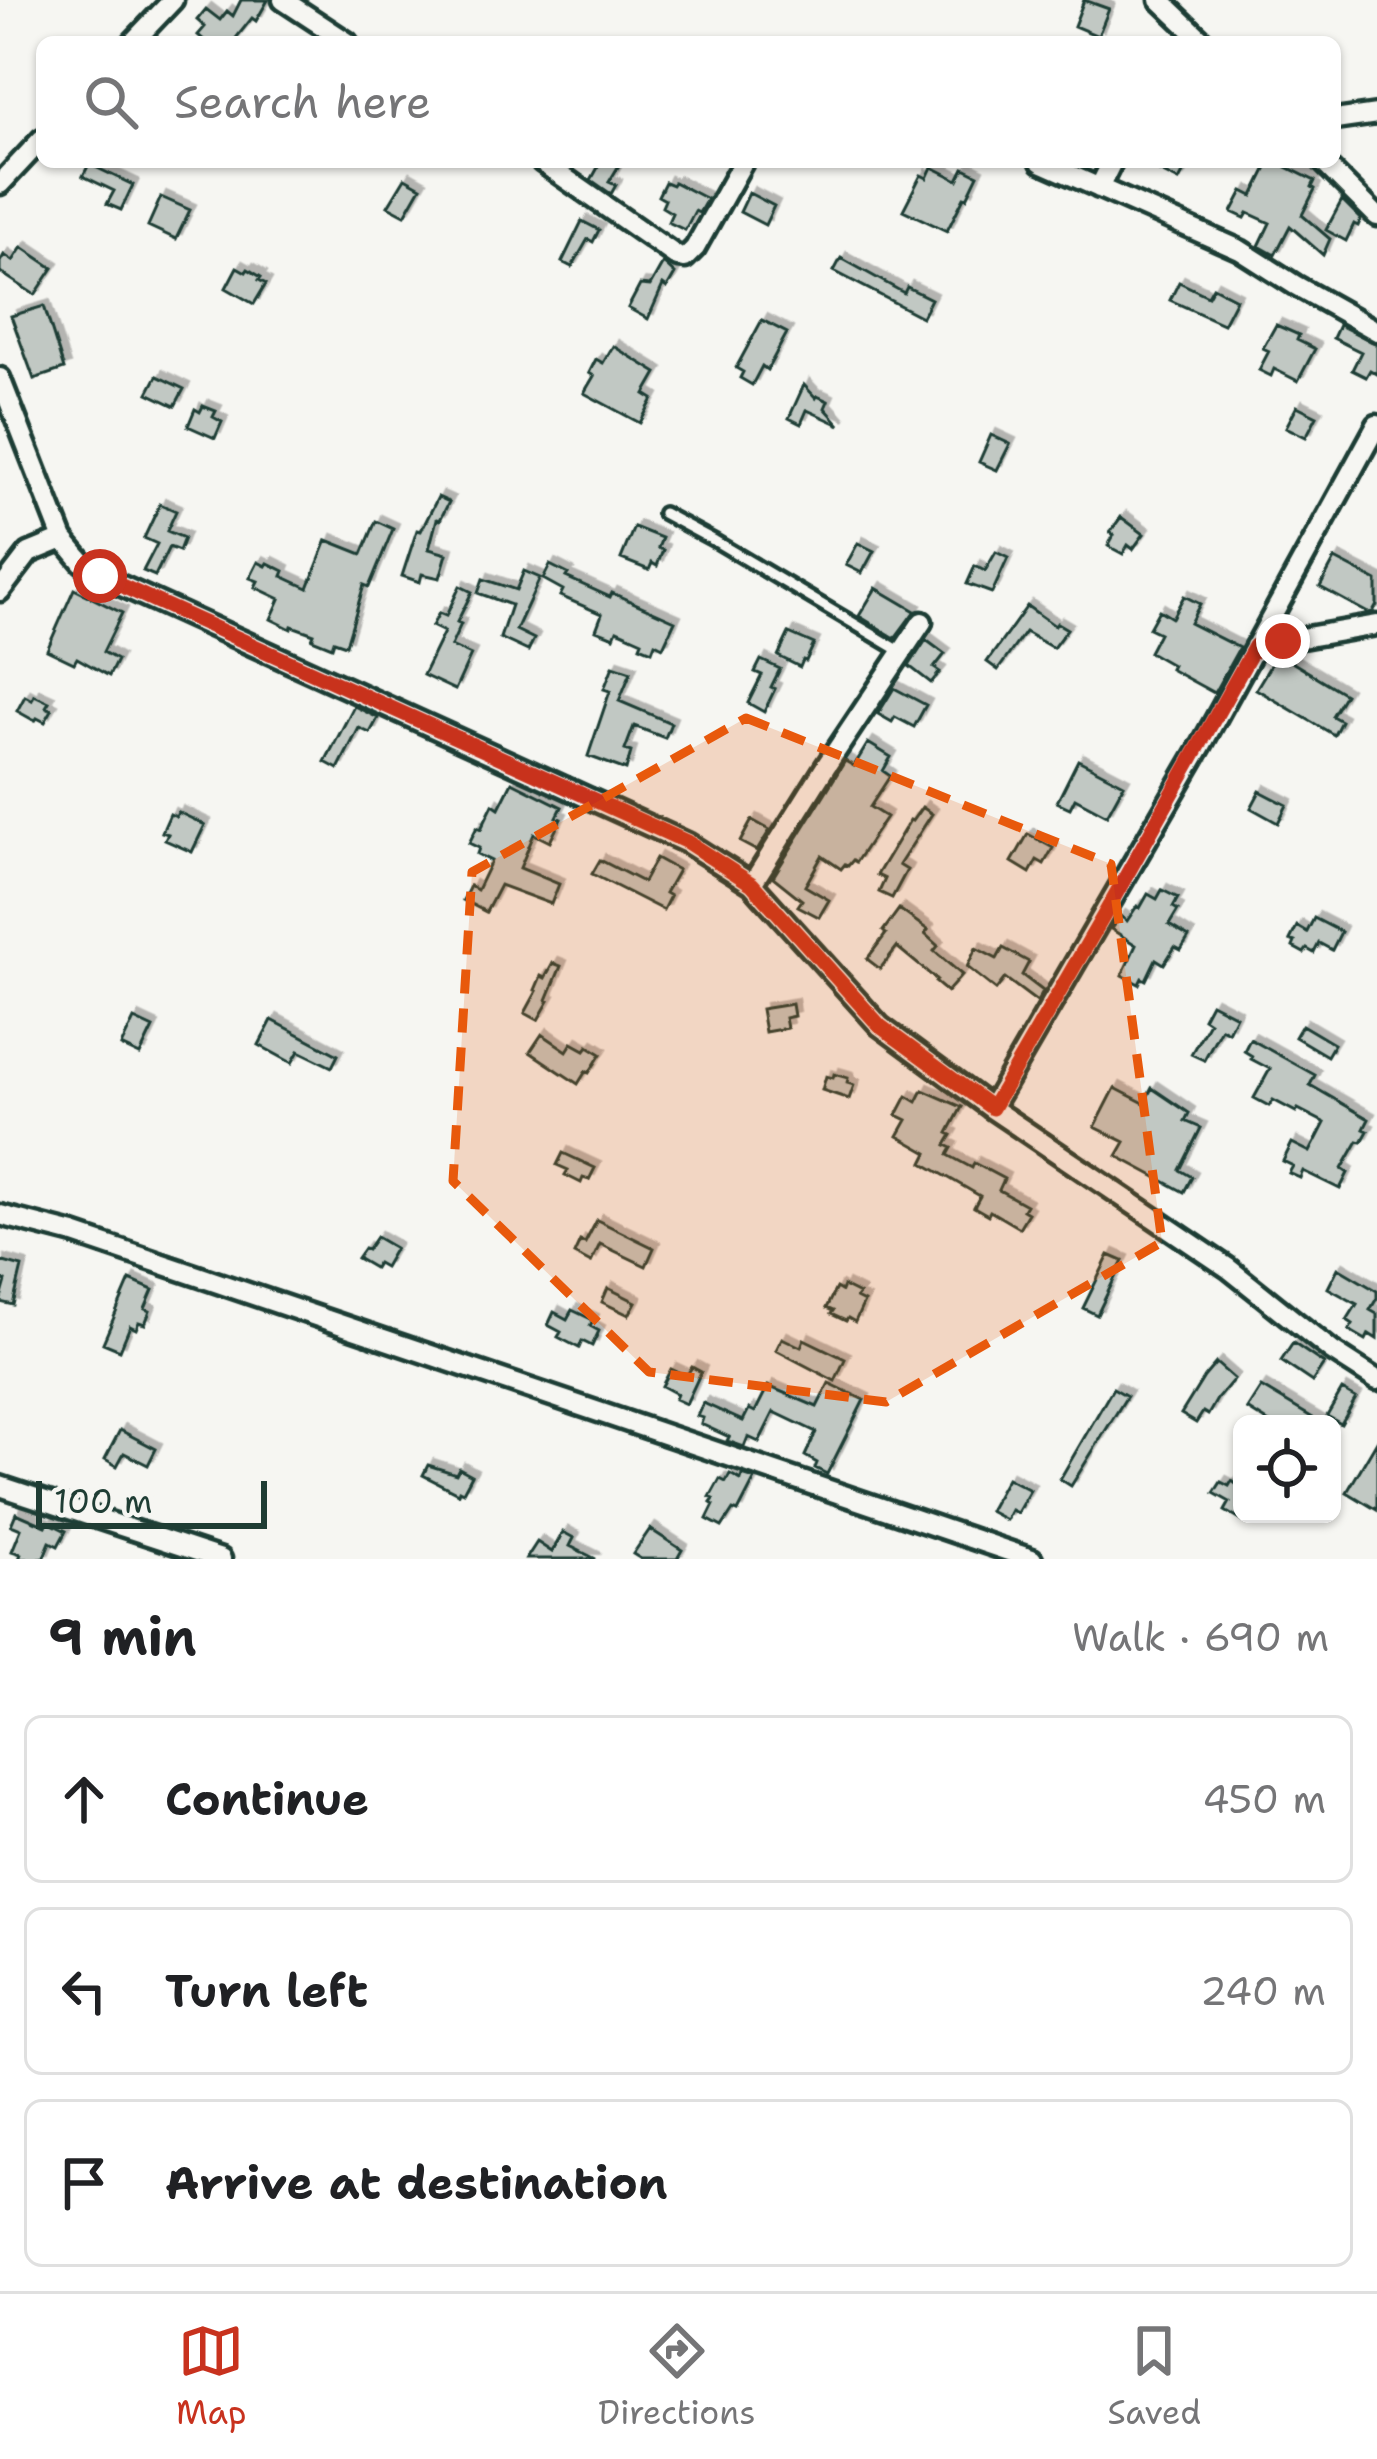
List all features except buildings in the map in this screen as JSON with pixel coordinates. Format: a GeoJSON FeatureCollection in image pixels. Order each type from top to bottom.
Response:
{"type":"FeatureCollection","features":[{"type":"Feature","properties":{"kind":"street"},"geometry":{"type":"LineString","coordinates":[[140,36],[173,0]]}},
{"type":"Feature","properties":{"kind":"street"},"geometry":{"type":"LineString","coordinates":[[283,0],[338,36]]}},
{"type":"Feature","properties":{"kind":"street"},"geometry":{"type":"LineString","coordinates":[[1176,15],[1198,36]]}},
{"type":"Feature","properties":{"kind":"street"},"geometry":{"type":"LineString","coordinates":[[1341,119],[1377,114]]}},
{"type":"Feature","properties":{"kind":"street"},"geometry":{"type":"LineString","coordinates":[[0,184],[36,145]]}},
{"type":"Feature","properties":{"kind":"street"},"geometry":{"type":"LineString","coordinates":[[551,168],[685,257],[739,168]]}},
{"type":"Feature","properties":{"kind":"street"},"geometry":{"type":"LineString","coordinates":[[1054,168],[1240,250],[1377,331]]}},
{"type":"Feature","properties":{"kind":"street"},"geometry":{"type":"LineString","coordinates":[[1099,188],[1109,168]]}},
{"type":"Feature","properties":{"kind":"street"},"geometry":{"type":"LineString","coordinates":[[1329,168],[1377,215]]}},
{"type":"Feature","properties":{"kind":"street"},"geometry":{"type":"LineString","coordinates":[[0,378],[64,539],[100,576],[687,842],[752,884],[880,1026],[1228,1268],[1332,1351],[1377,1380]]}},
{"type":"Feature","properties":{"kind":"street"},"geometry":{"type":"LineString","coordinates":[[992,1108],[1377,425]]}},
{"type":"Feature","properties":{"kind":"street"},"geometry":{"type":"LineString","coordinates":[[0,591],[29,553],[64,539]]}},
{"type":"Feature","properties":{"kind":"street"},"geometry":{"type":"LineString","coordinates":[[752,884],[922,622]]}},
{"type":"Feature","properties":{"kind":"street"},"geometry":{"type":"LineString","coordinates":[[1255,646],[1377,625]]}},
{"type":"Feature","properties":{"kind":"street"},"geometry":{"type":"LineString","coordinates":[[0,1215],[74,1234],[1032,1559]]}},
{"type":"Feature","properties":{"kind":"street"},"geometry":{"type":"LineString","coordinates":[[0,1486],[221,1559]]}},
{"type":"Feature","properties":{"kind":"lane"},"geometry":{"type":"LineString","coordinates":[[663,513],[902,652]]}},
{"type":"Feature","properties":{"kind":"highlighted area"},"geometry":{"type":"Polygon","coordinates":[[[746,718],[1111,864],[1162,1242],[886,1402],[649,1372],[453,1181],[472,872],[746,718]]]}},
{"type":"Feature","properties":{"kind":"route"},"geometry":{"type":"LineString","coordinates":[[100,576],[687,842],[752,884],[880,1026],[992,1108],[1255,646],[1283,641]]}}]}
